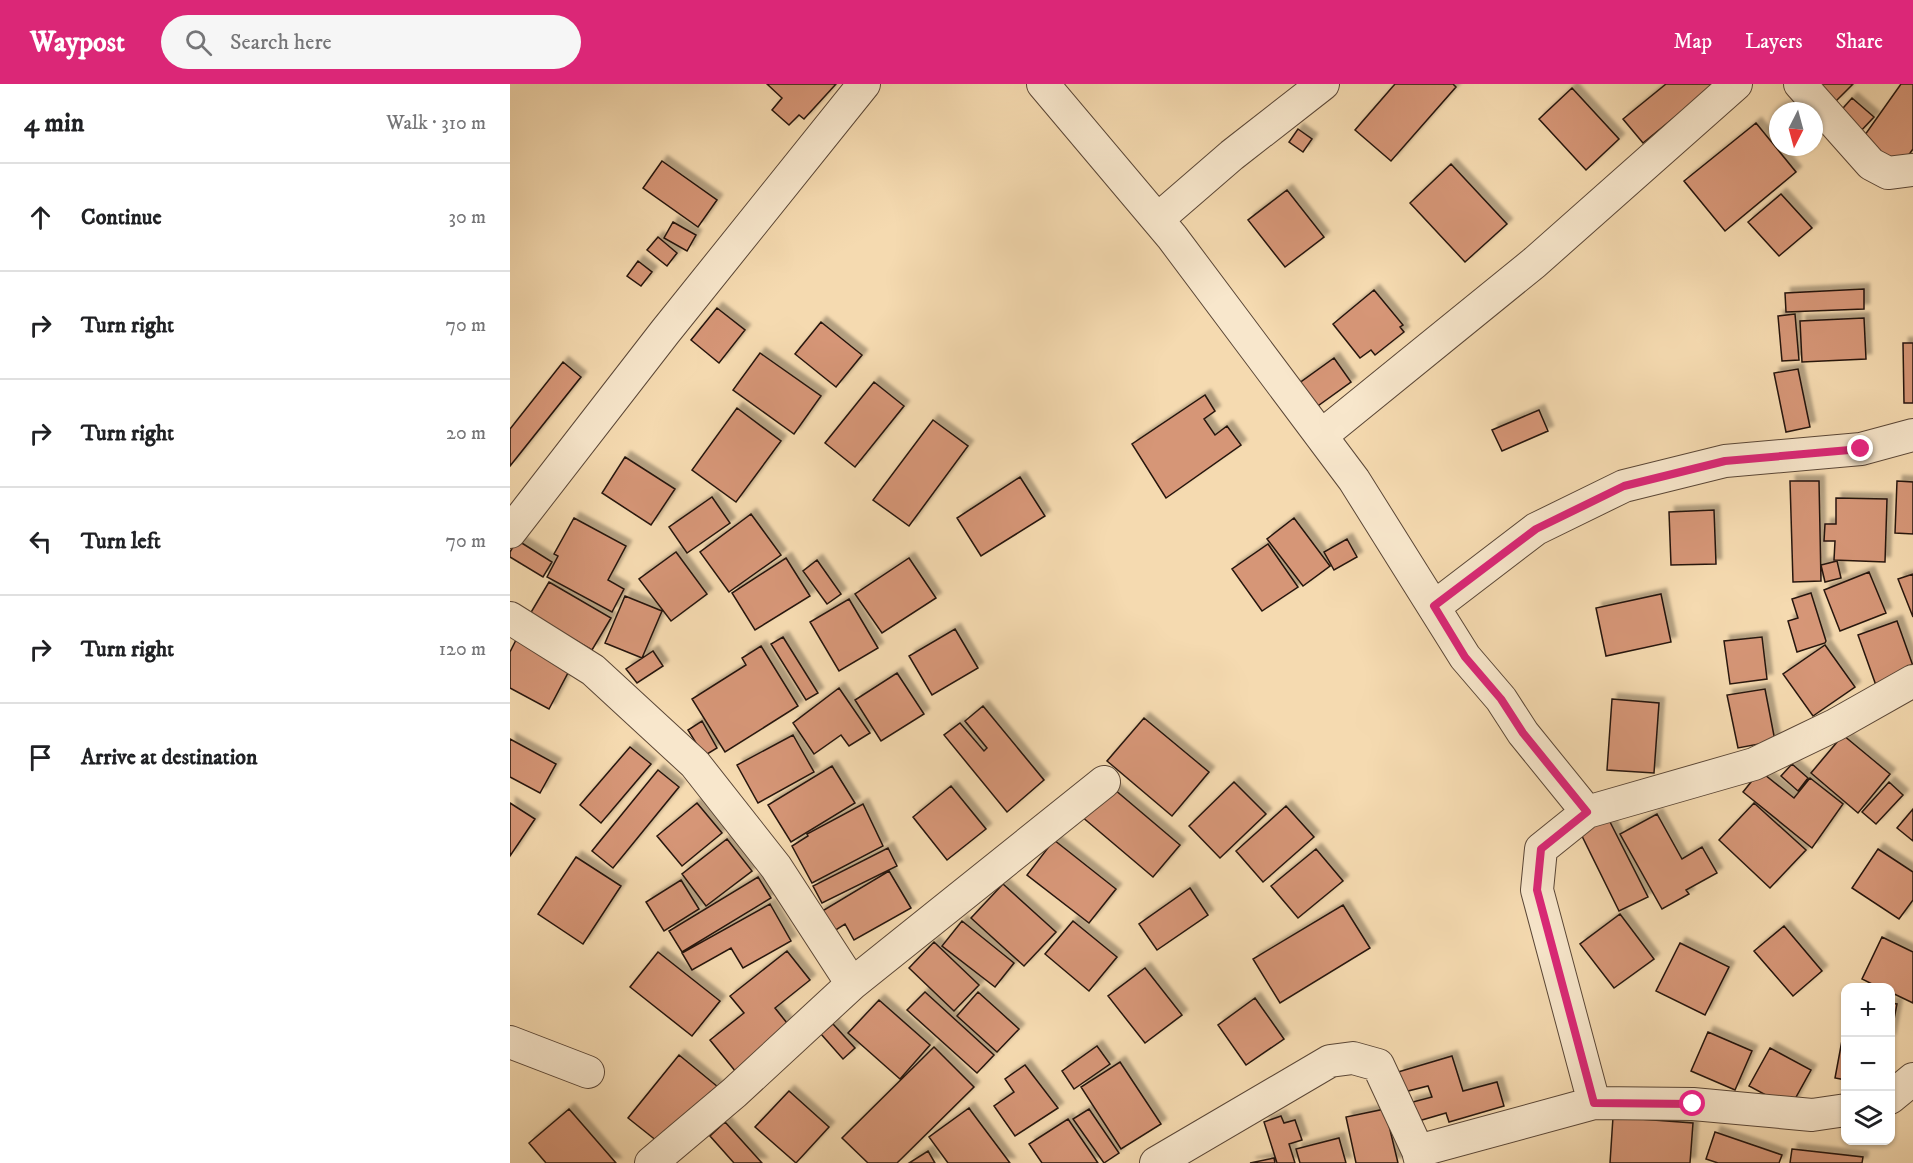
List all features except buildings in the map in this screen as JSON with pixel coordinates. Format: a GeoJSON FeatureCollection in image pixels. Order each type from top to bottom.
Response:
{"type":"FeatureCollection","features":[{"type":"Feature","properties":{"kind":"street"},"geometry":{"type":"LineString","coordinates":[[510,532],[665,332],[864,84]]}},
{"type":"Feature","properties":{"kind":"street"},"geometry":{"type":"LineString","coordinates":[[1043,84],[1158,219],[1354,480],[1465,657],[1501,699],[1530,742],[1587,812]]}},
{"type":"Feature","properties":{"kind":"street"},"geometry":{"type":"LineString","coordinates":[[1158,219],[1232,155],[1323,84]]}},
{"type":"Feature","properties":{"kind":"street"},"geometry":{"type":"LineString","coordinates":[[1321,436],[1534,263],[1736,84]]}},
{"type":"Feature","properties":{"kind":"street"},"geometry":{"type":"LineString","coordinates":[[1800,84],[1871,164],[1888,173],[1913,170]]}},
{"type":"Feature","properties":{"kind":"street"},"geometry":{"type":"LineString","coordinates":[[1434,606],[1536,529],[1624,486],[1725,461],[1861,449],[1913,435]]}},
{"type":"Feature","properties":{"kind":"street"},"geometry":{"type":"LineString","coordinates":[[510,618],[593,670],[694,764],[776,867],[852,984]]}},
{"type":"Feature","properties":{"kind":"street"},"geometry":{"type":"LineString","coordinates":[[1594,1103],[1537,890],[1541,849],[1587,812],[1754,764],[1835,726],[1913,681]]}},
{"type":"Feature","properties":{"kind":"street"},"geometry":{"type":"LineString","coordinates":[[651,1163],[734,1093],[852,984],[1104,782]]}},
{"type":"Feature","properties":{"kind":"street"},"geometry":{"type":"LineString","coordinates":[[510,1042],[588,1072]]}},
{"type":"Feature","properties":{"kind":"street"},"geometry":{"type":"LineString","coordinates":[[1156,1163],[1330,1062],[1353,1058],[1378,1065],[1419,1157],[1594,1103],[1693,1104],[1812,1115],[1841,1111]]}},
{"type":"Feature","properties":{"kind":"street"},"geometry":{"type":"LineString","coordinates":[[1895,1094],[1913,1079]]}},
{"type":"Feature","properties":{"kind":"route"},"geometry":{"type":"LineString","coordinates":[[1693,1104],[1594,1103],[1537,890],[1541,849],[1587,812],[1523,733],[1501,699],[1465,657],[1434,606],[1536,529],[1624,486],[1725,461],[1861,449]]}}]}
